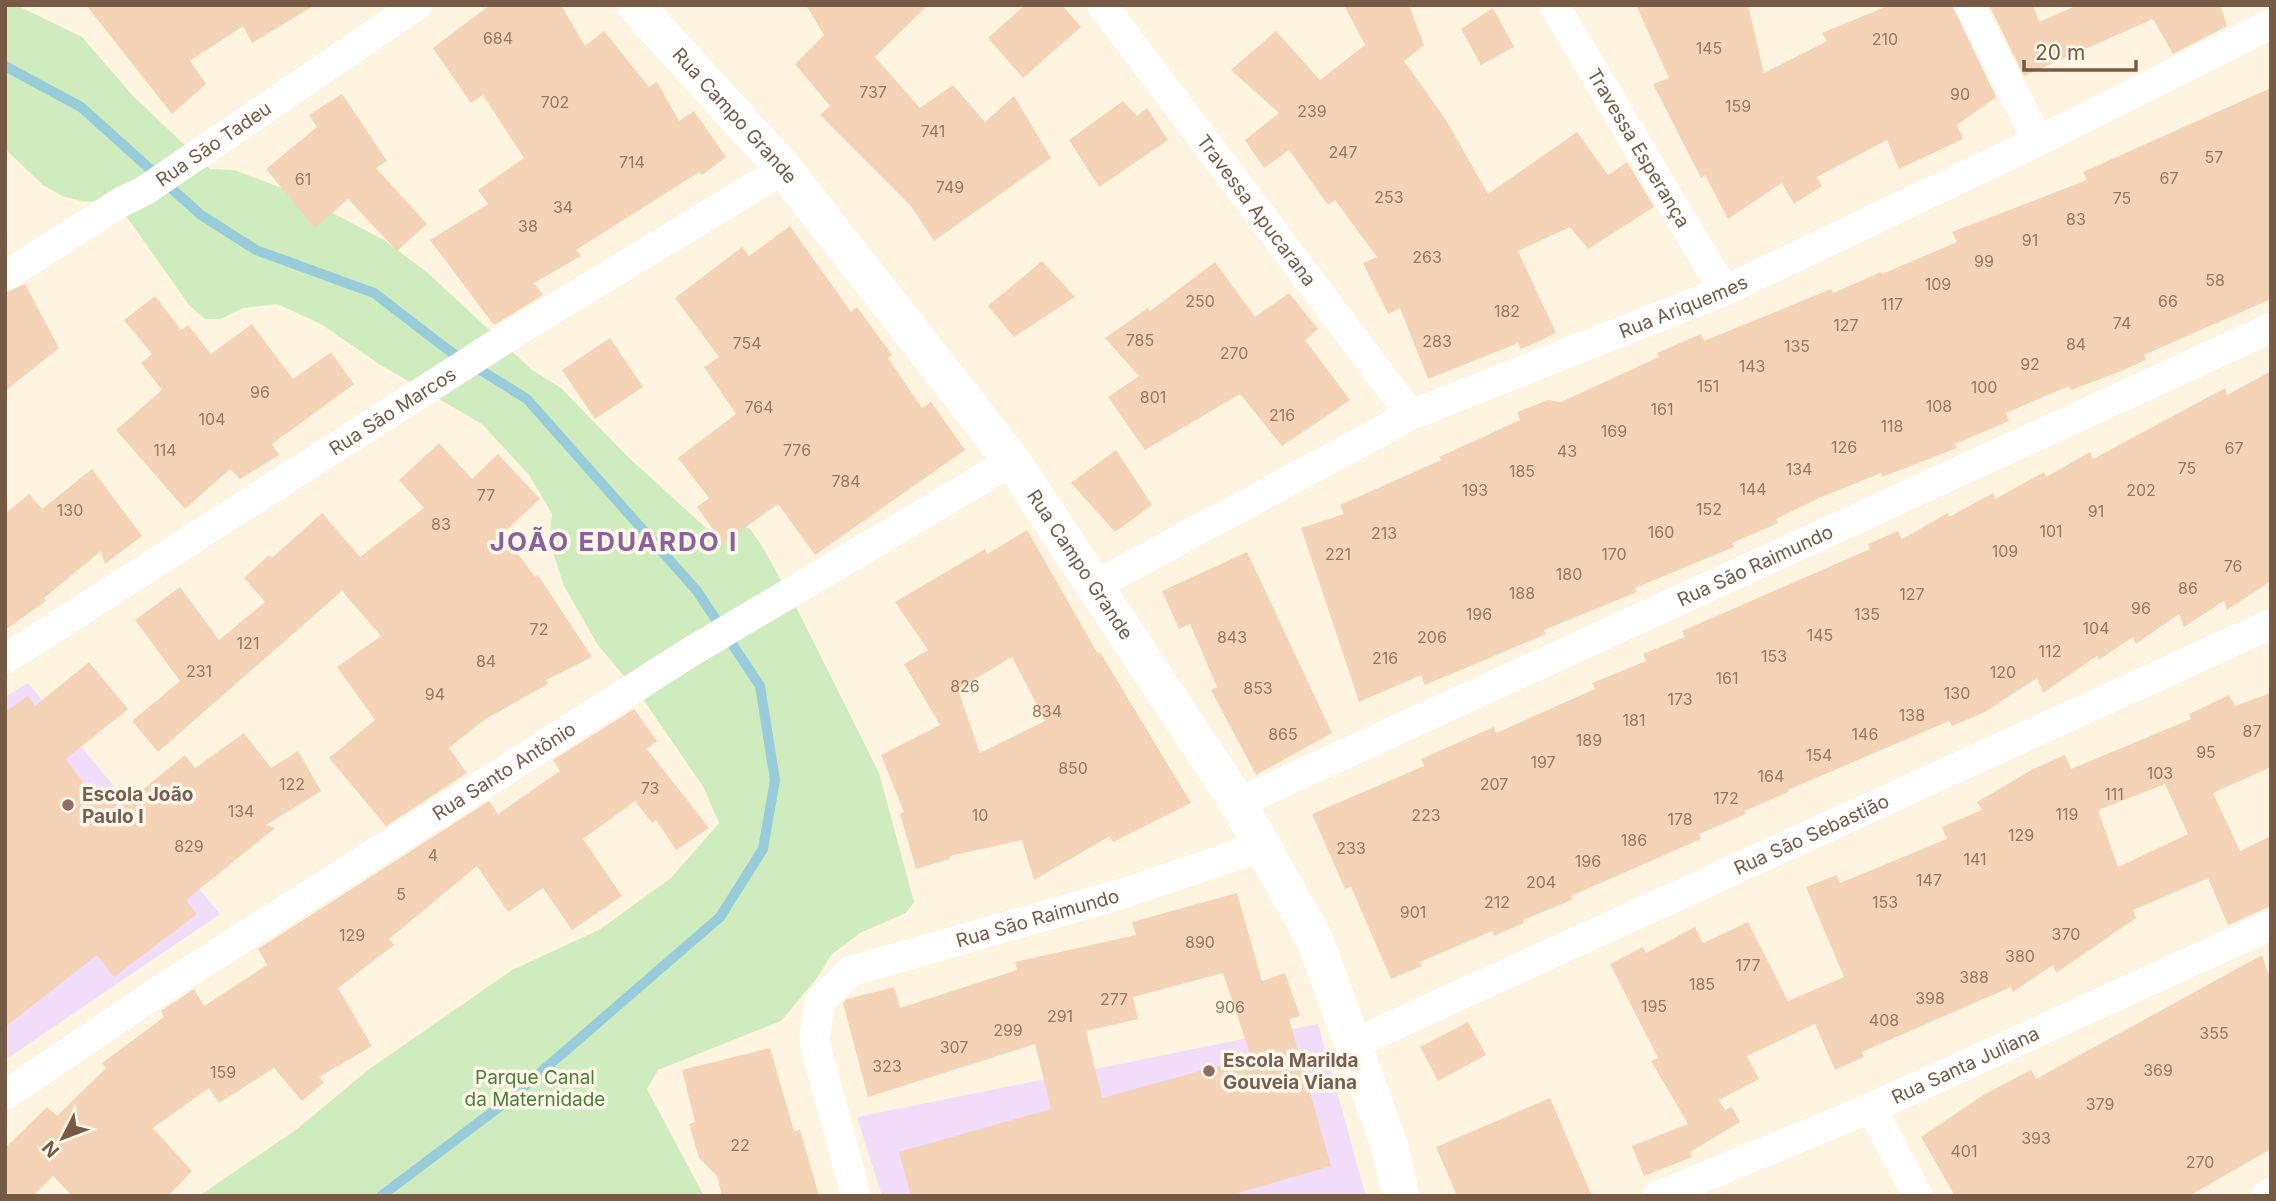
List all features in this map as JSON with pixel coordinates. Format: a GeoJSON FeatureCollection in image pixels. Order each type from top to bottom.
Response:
{"type":"FeatureCollection","features":[{"type":"Feature","properties":{"kind":"street","name":"Rua São Tadeu"},"geometry":{"type":"LineString","coordinates":[[5,276],[123,201],[144,191],[191,156],[417,5]]}},
{"type":"Feature","properties":{"kind":"street","name":"Rua Campo Grande"},"geometry":{"type":"LineString","coordinates":[[635,5],[785,169],[1012,461],[1238,803],[1315,940],[1389,1144],[1401,1196]]}},
{"type":"Feature","properties":{"kind":"street","name":"Travessa Apucarana"},"geometry":{"type":"LineString","coordinates":[[1102,5],[1411,415]]}},
{"type":"Feature","properties":{"kind":"street","name":"Travessa Esperança"},"geometry":{"type":"LineString","coordinates":[[1554,5],[1724,290]]}},
{"type":"Feature","properties":{"kind":"street"},"geometry":{"type":"LineString","coordinates":[[1969,5],[2038,141]]}},
{"type":"Feature","properties":{"kind":"street","name":"Rua Ariquemes"},"geometry":{"type":"LineString","coordinates":[[1096,585],[1411,415],[1724,290],[2038,141],[2271,24]]}},
{"type":"Feature","properties":{"kind":"street","name":"Rua São Marcos"},"geometry":{"type":"LineString","coordinates":[[5,659],[522,328],[785,169]]}},
{"type":"Feature","properties":{"kind":"street","name":"Rua São Raimundo"},"geometry":{"type":"LineString","coordinates":[[1238,803],[2271,328]]}},
{"type":"Feature","properties":{"kind":"street","name":"Rua Santo Antônio"},"geometry":{"type":"LineString","coordinates":[[5,1095],[171,984],[709,640],[1012,461]]}},
{"type":"Feature","properties":{"kind":"street","name":"Rua São Sebastião"},"geometry":{"type":"LineString","coordinates":[[1353,1044],[2271,624]]}},
{"type":"Feature","properties":{"kind":"street","name":"Rua São Raimundo"},"geometry":{"type":"LineString","coordinates":[[856,1196],[814,1040],[820,1000],[851,971],[1118,895],[1263,846]]}},
{"type":"Feature","properties":{"kind":"street","name":"Rua Santa Juliana"},"geometry":{"type":"LineString","coordinates":[[1658,1196],[1871,1108],[2271,925]]}},
{"type":"Feature","properties":{"kind":"street"},"geometry":{"type":"LineString","coordinates":[[1871,1108],[1918,1196]]}},
{"type":"Feature","properties":{"kind":"street"},"geometry":{"type":"LineString","coordinates":[[2266,1196],[2271,1193]]}},
{"type":"Feature","properties":{"kind":"shaded area","name":"Escola João Paulo I"},"geometry":{"type":"Polygon","coordinates":[[[28,683],[220,914],[5,1060],[5,697],[28,683]]]}},
{"type":"Feature","properties":{"kind":"shaded area","name":"Escola Marilda Gouveia Viana"},"geometry":{"type":"Polygon","coordinates":[[[1318,1024],[1366,1196],[882,1196],[857,1117],[1318,1024]]]}},
{"type":"Feature","properties":{"kind":"green space","name":"Parque Canal da Maternidade"},"geometry":{"type":"Polygon","coordinates":[[[5,5],[16,5],[82,37],[133,96],[210,169],[234,170],[295,193],[384,240],[428,273],[532,370],[561,388],[628,457],[706,528],[718,530],[739,524],[750,529],[762,546],[798,611],[879,773],[914,902],[906,913],[860,933],[831,955],[817,978],[781,1021],[658,1070],[647,1089],[704,1196],[199,1196],[297,1129],[368,1070],[512,970],[599,930],[671,878],[719,823],[704,788],[643,699],[598,645],[564,586],[549,540],[552,514],[544,500],[529,475],[482,424],[379,364],[321,324],[277,304],[243,308],[221,319],[205,319],[189,305],[124,213],[101,202],[62,196],[43,185],[5,149],[5,5]]]}},
{"type":"Feature","properties":{"kind":"building"},"geometry":{"type":"Polygon","coordinates":[[[86,5],[315,5],[252,43],[243,26],[190,61],[206,84],[172,114],[86,5]]]}},
{"type":"Feature","properties":{"kind":"building"},"geometry":{"type":"Polygon","coordinates":[[[490,5],[561,5],[585,46],[604,31],[649,87],[657,82],[679,121],[694,111],[726,157],[702,175],[699,172],[576,250],[581,256],[534,283],[543,295],[494,325],[430,240],[488,204],[478,190],[524,158],[483,95],[471,103],[433,48],[490,5]]]}},
{"type":"Feature","properties":{"kind":"building"},"geometry":{"type":"Polygon","coordinates":[[[806,5],[928,5],[875,57],[920,108],[953,85],[985,122],[1014,96],[1051,158],[934,241],[910,205],[820,115],[830,106],[795,64],[824,35],[806,5]]]}},
{"type":"Feature","properties":{"kind":"building"},"geometry":{"type":"Polygon","coordinates":[[[1025,5],[1062,5],[1081,27],[1023,78],[988,38],[1025,5]]]}},
{"type":"Feature","properties":{"kind":"building"},"geometry":{"type":"Polygon","coordinates":[[[1344,5],[1409,5],[1424,45],[1404,61],[1446,120],[1488,194],[1577,132],[1608,175],[1627,162],[1654,207],[1588,249],[1570,227],[1518,251],[1556,333],[1521,349],[1518,343],[1428,379],[1400,308],[1388,314],[1363,263],[1377,257],[1335,200],[1328,205],[1289,150],[1264,168],[1245,140],[1279,113],[1231,70],[1276,31],[1320,80],[1365,45],[1344,5]]]}},
{"type":"Feature","properties":{"kind":"building"},"geometry":{"type":"Polygon","coordinates":[[[1636,5],[1748,5],[1764,73],[1827,41],[1822,33],[1890,5],[1952,5],[1996,97],[1957,125],[1963,139],[1899,169],[1887,140],[1817,177],[1822,186],[1794,204],[1782,183],[1728,219],[1705,175],[1701,178],[1653,84],[1669,78],[1636,5]]]}},
{"type":"Feature","properties":{"kind":"building"},"geometry":{"type":"Polygon","coordinates":[[[1989,5],[2033,5],[2039,22],[2078,5],[2220,5],[2227,26],[2173,54],[2153,19],[2024,76],[1989,5]]]}},
{"type":"Feature","properties":{"kind":"building"},"geometry":{"type":"Polygon","coordinates":[[[1493,8],[1514,47],[1481,65],[1461,29],[1493,8]]]}},
{"type":"Feature","properties":{"kind":"building"},"geometry":{"type":"Polygon","coordinates":[[[2271,88],[2271,299],[2144,355],[2146,360],[2116,373],[2071,390],[2069,386],[2006,413],[2009,421],[1955,444],[1957,448],[1882,477],[1881,473],[1819,498],[1776,519],[1778,523],[1732,543],[1734,547],[1635,588],[1637,592],[1544,630],[1546,634],[1425,685],[1421,675],[1359,702],[1301,528],[1344,514],[1340,505],[1441,460],[1439,457],[1520,420],[1517,412],[1548,400],[1561,402],[1659,357],[1657,353],[1701,334],[1704,341],[1831,289],[1833,293],[1881,272],[1882,274],[1957,242],[1952,232],[2087,180],[2083,172],[2271,88]]]}},
{"type":"Feature","properties":{"kind":"building"},"geometry":{"type":"Polygon","coordinates":[[[342,94],[387,161],[376,168],[427,224],[397,251],[348,199],[315,228],[266,169],[317,127],[309,115],[342,94]]]}},
{"type":"Feature","properties":{"kind":"building"},"geometry":{"type":"Polygon","coordinates":[[[1123,101],[1137,116],[1147,108],[1168,140],[1099,187],[1069,140],[1123,101]]]}},
{"type":"Feature","properties":{"kind":"building"},"geometry":{"type":"Polygon","coordinates":[[[790,226],[851,312],[857,307],[892,355],[888,358],[922,408],[931,402],[965,450],[815,555],[778,504],[723,543],[697,507],[709,498],[678,458],[736,414],[704,367],[719,357],[675,298],[742,247],[749,256],[790,226]]]}},
{"type":"Feature","properties":{"kind":"building"},"geometry":{"type":"Polygon","coordinates":[[[1042,261],[1075,297],[1014,337],[988,306],[1042,261]]]}},
{"type":"Feature","properties":{"kind":"building"},"geometry":{"type":"Polygon","coordinates":[[[1215,262],[1255,317],[1289,293],[1318,329],[1305,340],[1350,400],[1282,446],[1240,394],[1145,450],[1108,397],[1139,376],[1105,338],[1148,308],[1150,311],[1215,262]]]}},
{"type":"Feature","properties":{"kind":"building"},"geometry":{"type":"Polygon","coordinates":[[[25,284],[59,348],[5,391],[5,293],[25,284]]]}},
{"type":"Feature","properties":{"kind":"building"},"geometry":{"type":"Polygon","coordinates":[[[155,296],[181,330],[188,325],[211,354],[252,324],[293,379],[331,352],[354,384],[272,444],[279,455],[240,479],[230,469],[185,509],[116,430],[162,390],[141,363],[152,354],[124,320],[155,296]]]}},
{"type":"Feature","properties":{"kind":"building"},"geometry":{"type":"Polygon","coordinates":[[[610,338],[643,387],[595,419],[562,370],[610,338]]]}},
{"type":"Feature","properties":{"kind":"building"},"geometry":{"type":"Polygon","coordinates":[[[2271,371],[2271,581],[2227,610],[2224,601],[2184,627],[2179,614],[2136,644],[2133,637],[2099,660],[2097,656],[2043,693],[2037,678],[1985,712],[1952,726],[1949,721],[1788,790],[1789,792],[1744,811],[1746,814],[1699,834],[1701,839],[1571,896],[1572,900],[1523,920],[1524,923],[1494,936],[1492,931],[1420,962],[1422,966],[1391,979],[1351,887],[1345,889],[1312,814],[1424,766],[1421,759],[1464,740],[1494,727],[1496,733],[1595,689],[1592,683],[1646,661],[1643,654],[1685,637],[1682,631],[1870,549],[1868,544],[1898,531],[1902,539],[1948,513],[1949,517],[1993,493],[1995,499],[2044,472],[2046,477],[2090,452],[2093,459],[2225,388],[2227,395],[2271,371]]]}},
{"type":"Feature","properties":{"kind":"building"},"geometry":{"type":"Polygon","coordinates":[[[439,443],[472,479],[498,454],[540,499],[503,533],[535,577],[538,575],[592,657],[546,680],[548,684],[484,720],[449,748],[467,773],[386,826],[329,758],[375,720],[337,667],[381,636],[342,591],[158,752],[132,721],[180,681],[135,620],[180,587],[219,640],[265,602],[244,578],[269,555],[272,558],[322,513],[360,557],[424,508],[399,480],[439,443]]]}},
{"type":"Feature","properties":{"kind":"building"},"geometry":{"type":"Polygon","coordinates":[[[1116,450],[1152,505],[1115,532],[1071,483],[1116,450]]]}},
{"type":"Feature","properties":{"kind":"building"},"geometry":{"type":"Polygon","coordinates":[[[92,469],[142,536],[105,564],[101,551],[44,598],[46,601],[5,630],[5,514],[29,494],[42,509],[92,469]]]}},
{"type":"Feature","properties":{"kind":"building"},"geometry":{"type":"Polygon","coordinates":[[[1027,530],[1098,654],[1100,652],[1191,803],[1113,842],[1110,836],[1034,880],[1022,840],[950,856],[950,859],[916,869],[900,814],[904,812],[881,755],[940,725],[904,664],[928,650],[895,602],[985,549],[987,554],[1027,530]],[[1012,657],[958,689],[980,753],[1045,721],[1012,657]]]}},
{"type":"Feature","properties":{"kind":"building"},"geometry":{"type":"Polygon","coordinates":[[[1247,552],[1332,733],[1256,775],[1211,690],[1217,687],[1190,624],[1179,629],[1162,591],[1247,552]]]}},
{"type":"Feature","properties":{"kind":"building","name":"Escola João Paulo I"},"geometry":{"type":"Polygon","coordinates":[[[89,662],[128,709],[66,759],[100,805],[111,797],[119,809],[185,755],[195,768],[244,733],[271,768],[298,751],[321,791],[266,825],[275,828],[186,900],[197,914],[114,977],[97,955],[5,1027],[5,712],[28,696],[35,706],[89,662]]]}},
{"type":"Feature","properties":{"kind":"building"},"geometry":{"type":"Polygon","coordinates":[[[2271,693],[2271,767],[2213,793],[2240,851],[2271,836],[2271,906],[2228,925],[2208,878],[2133,910],[2136,918],[2056,973],[2053,965],[2013,992],[2011,987],[1862,1052],[1864,1057],[1835,1070],[1815,1024],[1747,1056],[1759,1079],[1719,1100],[1725,1110],[1732,1107],[1740,1122],[1690,1152],[1692,1157],[1644,1176],[1632,1146],[1688,1124],[1651,1061],[1658,1058],[1610,964],[1643,947],[1646,953],[1695,927],[1703,943],[1748,922],[1788,1001],[1844,977],[1806,887],[1837,875],[1840,883],[1947,839],[1942,827],[1982,810],[1977,802],[2033,769],[2065,755],[2071,769],[2191,719],[2189,714],[2229,695],[2235,706],[2271,693]],[[2165,784],[2098,810],[2118,867],[2188,834],[2165,784]]]}},
{"type":"Feature","properties":{"kind":"building"},"geometry":{"type":"Polygon","coordinates":[[[634,709],[657,741],[647,749],[709,828],[676,850],[656,820],[652,823],[635,801],[583,839],[622,896],[572,930],[543,888],[508,912],[477,866],[389,939],[394,945],[338,988],[372,1046],[319,1077],[324,1082],[302,1101],[274,1068],[219,1103],[209,1088],[153,1128],[192,1171],[168,1196],[72,1196],[53,1176],[33,1196],[5,1196],[5,1148],[47,1107],[57,1116],[106,1068],[102,1063],[164,1017],[161,1011],[194,989],[204,1006],[267,965],[258,949],[489,801],[498,814],[560,771],[553,760],[634,709]]]}},
{"type":"Feature","properties":{"kind":"building"},"geometry":{"type":"Polygon","coordinates":[[[1237,893],[1262,981],[1285,973],[1300,1016],[1289,1019],[1331,1166],[1228,1196],[911,1196],[899,1152],[1051,1109],[1035,1044],[868,1097],[843,1003],[847,999],[894,987],[900,1008],[1017,970],[1015,962],[1136,935],[1132,922],[1237,893]],[[1223,973],[1133,997],[1138,1019],[1086,1031],[1102,1098],[1251,1057],[1223,973]]]}},
{"type":"Feature","properties":{"kind":"building"},"geometry":{"type":"Polygon","coordinates":[[[2262,955],[2271,981],[2271,1149],[2189,1196],[1955,1196],[1921,1137],[1985,1094],[2031,1070],[2036,1079],[2262,955]]]}},
{"type":"Feature","properties":{"kind":"building"},"geometry":{"type":"Polygon","coordinates":[[[1468,1022],[1486,1055],[1438,1081],[1420,1047],[1468,1022]]]}},
{"type":"Feature","properties":{"kind":"building"},"geometry":{"type":"Polygon","coordinates":[[[770,1048],[794,1131],[800,1130],[819,1196],[722,1196],[717,1176],[699,1158],[689,1124],[695,1122],[682,1070],[770,1048]]]}},
{"type":"Feature","properties":{"kind":"building"},"geometry":{"type":"Polygon","coordinates":[[[1550,1098],[1592,1196],[1457,1196],[1436,1147],[1550,1098]]]}},
{"type":"Feature","properties":{"kind":"waterway"},"geometry":{"type":"LineString","coordinates":[[5,66],[81,107],[201,215],[256,250],[374,293],[451,352],[527,399],[697,591],[760,686],[775,780],[763,849],[720,917],[511,1098],[381,1196]]}},
{"type":"Feature","properties":{"kind":"place","name":"Escola João Paulo I"},"geometry":{"type":"Point","coordinates":[68,805]}},
{"type":"Feature","properties":{"kind":"place","name":"Escola Marilda Gouveia Viana"},"geometry":{"type":"Point","coordinates":[1209,1071]}},
{"type":"Feature","properties":{"kind":"district","name":"JOÃO EDUARDO I"},"geometry":{"type":"Point","coordinates":[614,541]}}]}
